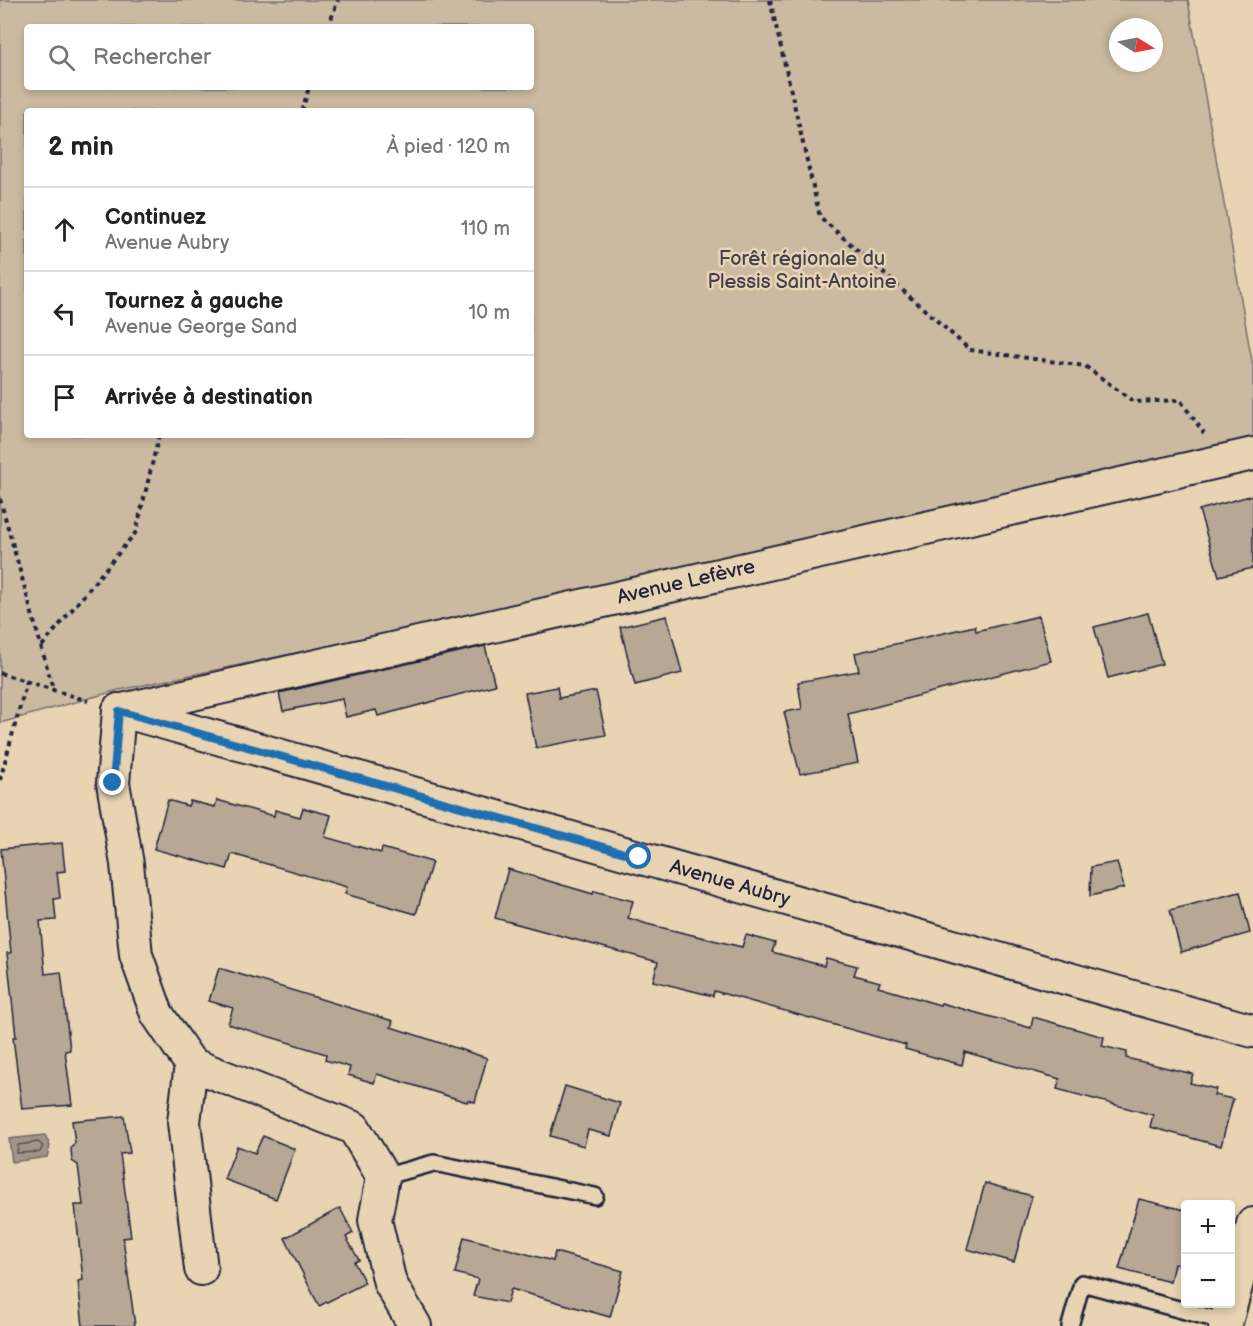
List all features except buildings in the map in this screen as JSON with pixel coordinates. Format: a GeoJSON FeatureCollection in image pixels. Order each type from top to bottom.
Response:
{"type":"FeatureCollection","features":[{"type":"Feature","properties":{"kind":"street","name":"Avenue Lefèvre"},"geometry":{"type":"LineString","coordinates":[[119,711],[1253,454]]}},
{"type":"Feature","properties":{"kind":"street","name":"Avenue Aubry"},"geometry":{"type":"LineString","coordinates":[[119,711],[1253,1031]]}},
{"type":"Feature","properties":{"kind":"street"},"geometry":{"type":"LineString","coordinates":[[119,711],[113,783],[126,864],[136,955],[157,1014],[191,1064],[354,1128],[383,1177],[375,1220],[390,1283],[415,1326]]}},
{"type":"Feature","properties":{"kind":"street"},"geometry":{"type":"LineString","coordinates":[[191,1064],[184,1122],[201,1269]]}},
{"type":"Feature","properties":{"kind":"street"},"geometry":{"type":"LineString","coordinates":[[1226,1324],[1253,1224]]}},
{"type":"Feature","properties":{"kind":"lane"},"geometry":{"type":"LineString","coordinates":[[383,1177],[434,1163],[595,1196]]}},
{"type":"Feature","properties":{"kind":"lane"},"geometry":{"type":"LineString","coordinates":[[1070,1326],[1082,1283],[1226,1324]]}},
{"type":"Feature","properties":{"kind":"path"},"geometry":{"type":"LineString","coordinates":[[329,24],[338,0]]}},
{"type":"Feature","properties":{"kind":"path"},"geometry":{"type":"LineString","coordinates":[[770,0],[820,217],[970,350],[1084,366],[1134,402],[1180,400],[1208,439]]}},
{"type":"Feature","properties":{"kind":"path"},"geometry":{"type":"LineString","coordinates":[[303,108],[308,90]]}},
{"type":"Feature","properties":{"kind":"path"},"geometry":{"type":"LineString","coordinates":[[42,646],[136,532],[158,438]]}},
{"type":"Feature","properties":{"kind":"path"},"geometry":{"type":"LineString","coordinates":[[0,500],[53,689]]}},
{"type":"Feature","properties":{"kind":"path"},"geometry":{"type":"LineString","coordinates":[[0,673],[119,711]]}},
{"type":"Feature","properties":{"kind":"path"},"geometry":{"type":"LineString","coordinates":[[0,780],[27,681]]}},
{"type":"Feature","properties":{"kind":"green space","name":"Forêt régionale du Plessis Saint-Antoine"},"geometry":{"type":"Polygon","coordinates":[[[0,0],[1188,0],[1253,367],[1253,452],[115,691],[0,723],[0,0]]]}},
{"type":"Feature","properties":{"kind":"water"},"geometry":{"type":"Polygon","coordinates":[[[45,1135],[50,1146],[47,1157],[12,1162],[9,1139],[45,1135]]]}},
{"type":"Feature","properties":{"kind":"route"},"geometry":{"type":"LineString","coordinates":[[113,783],[119,737],[119,711],[639,857]]}}]}
